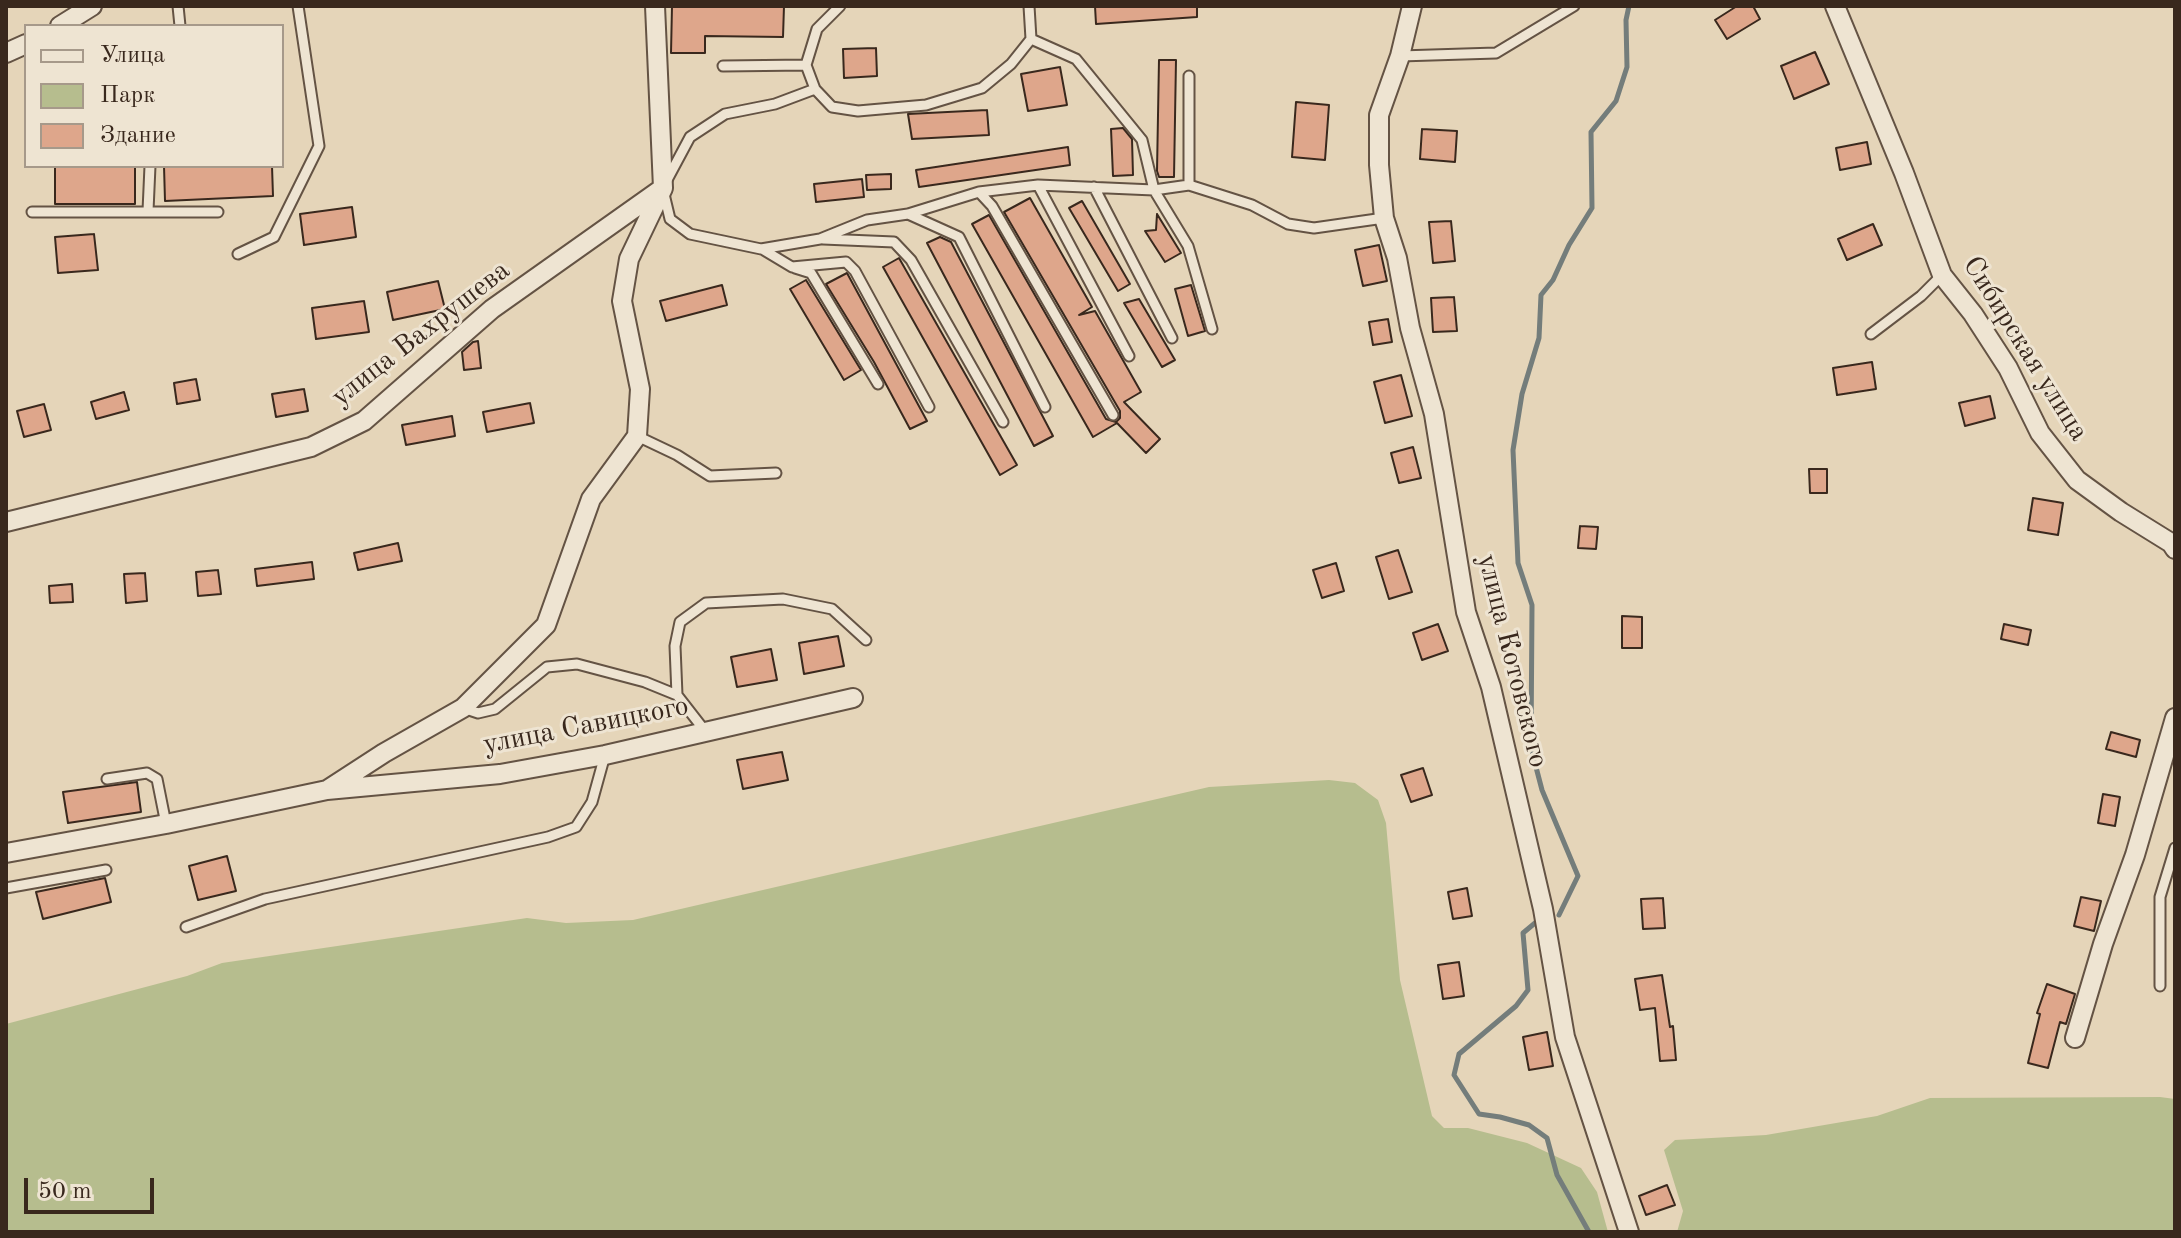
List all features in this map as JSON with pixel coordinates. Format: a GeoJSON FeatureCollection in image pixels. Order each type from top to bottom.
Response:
{"type":"FeatureCollection","features":[{"type":"Feature","properties":{"kind":"street"},"geometry":{"type":"LineString","coordinates":[[63,24],[92,6]]}},
{"type":"Feature","properties":{"kind":"street"},"geometry":{"type":"LineString","coordinates":[[637,436],[640,389],[622,301],[629,259],[663,188],[655,6]]}},
{"type":"Feature","properties":{"kind":"street","name":"улица Котовского"},"geometry":{"type":"LineString","coordinates":[[1412,6],[1400,56],[1379,115],[1379,165],[1384,218],[1397,258],[1410,328],[1434,414],[1466,612],[1491,687],[1543,909],[1565,1037],[1629,1232]]}},
{"type":"Feature","properties":{"kind":"street","name":"Сибирская улица"},"geometry":{"type":"LineString","coordinates":[[1835,6],[1942,275],[1973,314],[2008,368],[2040,433],[2077,480],[2174,545]]}},
{"type":"Feature","properties":{"kind":"street","name":"улица Вахрушева"},"geometry":{"type":"LineString","coordinates":[[6,522],[311,447],[364,421],[492,309],[663,188]]}},
{"type":"Feature","properties":{"kind":"street","name":"улица Савицкого"},"geometry":{"type":"LineString","coordinates":[[327,790],[463,708],[546,625],[591,499],[637,436]]}},
{"type":"Feature","properties":{"kind":"street","name":"улица Савицкого"},"geometry":{"type":"LineString","coordinates":[[6,853],[327,790],[500,774],[605,755],[853,698]]}},
{"type":"Feature","properties":{"kind":"street"},"geometry":{"type":"LineString","coordinates":[[2075,1038],[2103,944],[2135,855],[2175,718]]}},
{"type":"Feature","properties":{"kind":"lane"},"geometry":{"type":"LineString","coordinates":[[238,254],[274,237],[319,146],[298,6]]}},
{"type":"Feature","properties":{"kind":"lane"},"geometry":{"type":"LineString","coordinates":[[840,6],[817,29],[806,65],[815,89],[832,107],[858,111],[926,105],[982,88],[1011,64],[1031,39],[1029,6]]}},
{"type":"Feature","properties":{"kind":"lane"},"geometry":{"type":"LineString","coordinates":[[1400,56],[1496,53],[1574,6]]}},
{"type":"Feature","properties":{"kind":"lane"},"geometry":{"type":"LineString","coordinates":[[1031,39],[1076,59],[1142,140],[1154,190],[1188,246],[1212,329]]}},
{"type":"Feature","properties":{"kind":"lane"},"geometry":{"type":"LineString","coordinates":[[723,66],[806,65]]}},
{"type":"Feature","properties":{"kind":"lane"},"geometry":{"type":"LineString","coordinates":[[1189,76],[1189,185]]}},
{"type":"Feature","properties":{"kind":"lane"},"geometry":{"type":"LineString","coordinates":[[815,89],[775,104],[725,114],[690,137],[663,188],[670,219],[690,234],[761,249],[792,267],[811,273],[878,384]]}},
{"type":"Feature","properties":{"kind":"lane"},"geometry":{"type":"LineString","coordinates":[[148,211],[150,168]]}},
{"type":"Feature","properties":{"kind":"lane"},"geometry":{"type":"LineString","coordinates":[[820,239],[867,220],[908,214],[979,192],[1038,185],[1154,190],[1189,185],[1252,205],[1288,224],[1314,228],[1384,218]]}},
{"type":"Feature","properties":{"kind":"lane"},"geometry":{"type":"LineString","coordinates":[[1038,185],[1129,356]]}},
{"type":"Feature","properties":{"kind":"lane"},"geometry":{"type":"LineString","coordinates":[[1094,187],[1172,338]]}},
{"type":"Feature","properties":{"kind":"lane"},"geometry":{"type":"LineString","coordinates":[[979,192],[992,206],[1113,415]]}},
{"type":"Feature","properties":{"kind":"lane"},"geometry":{"type":"LineString","coordinates":[[32,212],[218,212]]}},
{"type":"Feature","properties":{"kind":"lane"},"geometry":{"type":"LineString","coordinates":[[908,214],[959,237],[1045,407]]}},
{"type":"Feature","properties":{"kind":"lane"},"geometry":{"type":"LineString","coordinates":[[761,249],[820,239],[894,242],[911,260],[1003,422]]}},
{"type":"Feature","properties":{"kind":"lane"},"geometry":{"type":"LineString","coordinates":[[792,267],[846,262],[855,271],[929,407]]}},
{"type":"Feature","properties":{"kind":"lane"},"geometry":{"type":"LineString","coordinates":[[1871,334],[1921,296],[1942,275]]}},
{"type":"Feature","properties":{"kind":"lane"},"geometry":{"type":"LineString","coordinates":[[637,436],[710,476],[776,473]]}},
{"type":"Feature","properties":{"kind":"lane"},"geometry":{"type":"LineString","coordinates":[[677,695],[675,646],[680,622],[706,603],[783,599],[832,609],[866,640]]}},
{"type":"Feature","properties":{"kind":"lane"},"geometry":{"type":"LineString","coordinates":[[463,708],[478,713],[495,709],[547,667],[577,664],[645,682],[677,695],[705,731]]}},
{"type":"Feature","properties":{"kind":"lane"},"geometry":{"type":"LineString","coordinates":[[186,927],[265,899],[548,837],[576,827],[592,802],[605,755]]}},
{"type":"Feature","properties":{"kind":"lane"},"geometry":{"type":"LineString","coordinates":[[107,779],[147,773],[157,779],[166,824]]}},
{"type":"Feature","properties":{"kind":"lane"},"geometry":{"type":"LineString","coordinates":[[2160,986],[2160,897],[2175,848]]}},
{"type":"Feature","properties":{"kind":"lane"},"geometry":{"type":"LineString","coordinates":[[6,888],[106,870]]}},
{"type":"Feature","properties":{"kind":"green space"},"geometry":{"type":"Polygon","coordinates":[[[1329,780],[1355,783],[1378,800],[1386,823],[1400,980],[1432,1116],[1444,1128],[1468,1128],[1527,1143],[1581,1168],[1597,1192],[1608,1232],[6,1232],[6,1024],[187,976],[222,963],[527,918],[566,923],[633,920],[1209,787],[1329,780]]]}},
{"type":"Feature","properties":{"kind":"green space"},"geometry":{"type":"Polygon","coordinates":[[[1930,1098],[2175,1099],[2175,1232],[1677,1232],[1683,1211],[1664,1150],[1675,1140],[1766,1135],[1877,1116],[1930,1098]]]}},
{"type":"Feature","properties":{"kind":"building"},"geometry":{"type":"Polygon","coordinates":[[[672,6],[784,6],[783,37],[705,36],[705,53],[671,53],[672,6]]]}},
{"type":"Feature","properties":{"kind":"building"},"geometry":{"type":"Polygon","coordinates":[[[1095,6],[1197,6],[1197,17],[1096,24],[1095,6]]]}},
{"type":"Feature","properties":{"kind":"building"},"geometry":{"type":"Polygon","coordinates":[[[1737,6],[1753,6],[1760,19],[1727,39],[1715,20],[1737,6]]]}},
{"type":"Feature","properties":{"kind":"building"},"geometry":{"type":"Polygon","coordinates":[[[876,48],[877,76],[844,78],[843,49],[876,48]]]}},
{"type":"Feature","properties":{"kind":"building"},"geometry":{"type":"Polygon","coordinates":[[[1815,52],[1829,84],[1794,99],[1781,66],[1815,52]]]}},
{"type":"Feature","properties":{"kind":"building"},"geometry":{"type":"Polygon","coordinates":[[[1159,60],[1176,60],[1174,177],[1159,177],[1157,171],[1159,60]]]}},
{"type":"Feature","properties":{"kind":"building"},"geometry":{"type":"Polygon","coordinates":[[[1060,67],[1067,105],[1028,111],[1021,74],[1060,67]]]}},
{"type":"Feature","properties":{"kind":"building"},"geometry":{"type":"Polygon","coordinates":[[[1296,102],[1329,105],[1325,160],[1292,157],[1296,102]]]}},
{"type":"Feature","properties":{"kind":"building"},"geometry":{"type":"Polygon","coordinates":[[[987,110],[989,135],[912,139],[908,114],[987,110]]]}},
{"type":"Feature","properties":{"kind":"building"},"geometry":{"type":"Polygon","coordinates":[[[1123,128],[1132,139],[1133,175],[1113,176],[1111,129],[1123,128]]]}},
{"type":"Feature","properties":{"kind":"building"},"geometry":{"type":"Polygon","coordinates":[[[1422,129],[1457,131],[1455,162],[1420,159],[1422,129]]]}},
{"type":"Feature","properties":{"kind":"building"},"geometry":{"type":"Polygon","coordinates":[[[1867,142],[1871,164],[1840,170],[1836,148],[1867,142]]]}},
{"type":"Feature","properties":{"kind":"building"},"geometry":{"type":"Polygon","coordinates":[[[1068,147],[1070,165],[919,187],[916,170],[1068,147]]]}},
{"type":"Feature","properties":{"kind":"building"},"geometry":{"type":"Polygon","coordinates":[[[55,168],[135,168],[135,204],[55,204],[55,168]]]}},
{"type":"Feature","properties":{"kind":"building"},"geometry":{"type":"Polygon","coordinates":[[[164,168],[272,168],[273,196],[165,201],[164,168]]]}},
{"type":"Feature","properties":{"kind":"building"},"geometry":{"type":"Polygon","coordinates":[[[891,174],[891,189],[867,190],[866,175],[891,174]]]}},
{"type":"Feature","properties":{"kind":"building"},"geometry":{"type":"Polygon","coordinates":[[[862,179],[864,197],[816,202],[814,184],[862,179]]]}},
{"type":"Feature","properties":{"kind":"building"},"geometry":{"type":"Polygon","coordinates":[[[1030,198],[1092,307],[1079,315],[1095,311],[1141,392],[1124,402],[1160,439],[1146,453],[1117,423],[1093,437],[972,224],[989,215],[1106,419],[1116,422],[1120,411],[1004,212],[1030,198]]]}},
{"type":"Feature","properties":{"kind":"building"},"geometry":{"type":"Polygon","coordinates":[[[1082,201],[1130,284],[1118,291],[1069,208],[1082,201]]]}},
{"type":"Feature","properties":{"kind":"building"},"geometry":{"type":"Polygon","coordinates":[[[352,207],[356,237],[304,245],[300,214],[352,207]]]}},
{"type":"Feature","properties":{"kind":"building"},"geometry":{"type":"Polygon","coordinates":[[[1157,214],[1181,253],[1165,262],[1145,231],[1156,230],[1157,214]]]}},
{"type":"Feature","properties":{"kind":"building"},"geometry":{"type":"Polygon","coordinates":[[[1451,221],[1455,261],[1433,263],[1429,222],[1451,221]]]}},
{"type":"Feature","properties":{"kind":"building"},"geometry":{"type":"Polygon","coordinates":[[[1873,224],[1882,245],[1847,260],[1838,239],[1873,224]]]}},
{"type":"Feature","properties":{"kind":"building"},"geometry":{"type":"Polygon","coordinates":[[[94,234],[98,270],[58,273],[55,237],[94,234]]]}},
{"type":"Feature","properties":{"kind":"building"},"geometry":{"type":"Polygon","coordinates":[[[940,237],[951,242],[1053,436],[1034,446],[927,243],[940,237]]]}},
{"type":"Feature","properties":{"kind":"building"},"geometry":{"type":"Polygon","coordinates":[[[1379,245],[1387,281],[1363,286],[1355,250],[1379,245]]]}},
{"type":"Feature","properties":{"kind":"building"},"geometry":{"type":"Polygon","coordinates":[[[899,258],[1017,465],[1000,475],[883,267],[899,258]]]}},
{"type":"Feature","properties":{"kind":"building"},"geometry":{"type":"Polygon","coordinates":[[[847,273],[927,421],[910,429],[874,362],[826,284],[847,273]]]}},
{"type":"Feature","properties":{"kind":"building"},"geometry":{"type":"Polygon","coordinates":[[[806,280],[861,370],[844,380],[790,289],[806,280]]]}},
{"type":"Feature","properties":{"kind":"building"},"geometry":{"type":"Polygon","coordinates":[[[438,281],[445,309],[393,320],[387,292],[438,281]]]}},
{"type":"Feature","properties":{"kind":"building"},"geometry":{"type":"Polygon","coordinates":[[[722,285],[727,305],[666,321],[660,301],[722,285]]]}},
{"type":"Feature","properties":{"kind":"building"},"geometry":{"type":"Polygon","coordinates":[[[1191,285],[1205,331],[1188,336],[1175,289],[1191,285]]]}},
{"type":"Feature","properties":{"kind":"building"},"geometry":{"type":"Polygon","coordinates":[[[1454,297],[1457,331],[1433,332],[1431,298],[1454,297]]]}},
{"type":"Feature","properties":{"kind":"building"},"geometry":{"type":"Polygon","coordinates":[[[1139,299],[1175,360],[1162,367],[1124,303],[1139,299]]]}},
{"type":"Feature","properties":{"kind":"building"},"geometry":{"type":"Polygon","coordinates":[[[364,301],[369,332],[316,339],[312,308],[364,301]]]}},
{"type":"Feature","properties":{"kind":"building"},"geometry":{"type":"Polygon","coordinates":[[[1388,319],[1392,342],[1373,345],[1369,322],[1388,319]]]}},
{"type":"Feature","properties":{"kind":"building"},"geometry":{"type":"Polygon","coordinates":[[[478,341],[481,368],[464,370],[462,352],[478,341]]]}},
{"type":"Feature","properties":{"kind":"building"},"geometry":{"type":"Polygon","coordinates":[[[1872,362],[1876,389],[1837,395],[1833,368],[1872,362]]]}},
{"type":"Feature","properties":{"kind":"building"},"geometry":{"type":"Polygon","coordinates":[[[1401,375],[1412,416],[1385,423],[1374,382],[1401,375]]]}},
{"type":"Feature","properties":{"kind":"building"},"geometry":{"type":"Polygon","coordinates":[[[196,379],[200,400],[177,404],[174,383],[196,379]]]}},
{"type":"Feature","properties":{"kind":"building"},"geometry":{"type":"Polygon","coordinates":[[[304,389],[308,411],[276,417],[272,394],[304,389]]]}},
{"type":"Feature","properties":{"kind":"building"},"geometry":{"type":"Polygon","coordinates":[[[124,392],[129,410],[96,419],[91,402],[124,392]]]}},
{"type":"Feature","properties":{"kind":"building"},"geometry":{"type":"Polygon","coordinates":[[[1990,396],[1995,418],[1965,426],[1959,403],[1990,396]]]}},
{"type":"Feature","properties":{"kind":"building"},"geometry":{"type":"Polygon","coordinates":[[[530,403],[534,423],[487,432],[483,412],[530,403]]]}},
{"type":"Feature","properties":{"kind":"building"},"geometry":{"type":"Polygon","coordinates":[[[44,404],[51,430],[24,437],[17,411],[44,404]]]}},
{"type":"Feature","properties":{"kind":"building"},"geometry":{"type":"Polygon","coordinates":[[[452,416],[455,436],[406,445],[402,425],[452,416]]]}},
{"type":"Feature","properties":{"kind":"building"},"geometry":{"type":"Polygon","coordinates":[[[1413,447],[1421,478],[1399,483],[1391,453],[1413,447]]]}},
{"type":"Feature","properties":{"kind":"building"},"geometry":{"type":"Polygon","coordinates":[[[1809,469],[1827,469],[1827,493],[1810,493],[1809,469]]]}},
{"type":"Feature","properties":{"kind":"building"},"geometry":{"type":"Polygon","coordinates":[[[2033,498],[2063,503],[2058,535],[2028,530],[2033,498]]]}},
{"type":"Feature","properties":{"kind":"building"},"geometry":{"type":"Polygon","coordinates":[[[1580,526],[1598,527],[1596,549],[1578,548],[1580,526]]]}},
{"type":"Feature","properties":{"kind":"building"},"geometry":{"type":"Polygon","coordinates":[[[398,543],[402,561],[358,570],[354,553],[398,543]]]}},
{"type":"Feature","properties":{"kind":"building"},"geometry":{"type":"Polygon","coordinates":[[[1398,550],[1412,592],[1389,599],[1376,557],[1398,550]]]}},
{"type":"Feature","properties":{"kind":"building"},"geometry":{"type":"Polygon","coordinates":[[[312,562],[314,579],[257,586],[255,569],[312,562]]]}},
{"type":"Feature","properties":{"kind":"building"},"geometry":{"type":"Polygon","coordinates":[[[1336,563],[1344,591],[1322,598],[1313,570],[1336,563]]]}},
{"type":"Feature","properties":{"kind":"building"},"geometry":{"type":"Polygon","coordinates":[[[218,570],[221,594],[198,596],[196,572],[218,570]]]}},
{"type":"Feature","properties":{"kind":"building"},"geometry":{"type":"Polygon","coordinates":[[[145,573],[147,601],[126,603],[124,574],[145,573]]]}},
{"type":"Feature","properties":{"kind":"building"},"geometry":{"type":"Polygon","coordinates":[[[72,584],[73,602],[50,603],[49,586],[72,584]]]}},
{"type":"Feature","properties":{"kind":"building"},"geometry":{"type":"Polygon","coordinates":[[[1622,616],[1642,617],[1642,648],[1622,648],[1622,616]]]}},
{"type":"Feature","properties":{"kind":"building"},"geometry":{"type":"Polygon","coordinates":[[[1438,624],[1448,651],[1422,660],[1413,633],[1438,624]]]}},
{"type":"Feature","properties":{"kind":"building"},"geometry":{"type":"Polygon","coordinates":[[[2004,624],[2031,630],[2028,645],[2001,639],[2004,624]]]}},
{"type":"Feature","properties":{"kind":"building"},"geometry":{"type":"Polygon","coordinates":[[[838,636],[844,666],[804,674],[799,643],[838,636]]]}},
{"type":"Feature","properties":{"kind":"building"},"geometry":{"type":"Polygon","coordinates":[[[771,649],[777,680],[737,687],[731,657],[771,649]]]}},
{"type":"Feature","properties":{"kind":"building"},"geometry":{"type":"Polygon","coordinates":[[[2111,732],[2140,740],[2136,757],[2106,749],[2111,732]]]}},
{"type":"Feature","properties":{"kind":"building"},"geometry":{"type":"Polygon","coordinates":[[[782,752],[788,780],[743,789],[737,760],[782,752]]]}},
{"type":"Feature","properties":{"kind":"building"},"geometry":{"type":"Polygon","coordinates":[[[1423,768],[1432,795],[1411,802],[1401,775],[1423,768]]]}},
{"type":"Feature","properties":{"kind":"building"},"geometry":{"type":"Polygon","coordinates":[[[137,782],[141,812],[68,823],[63,792],[137,782]]]}},
{"type":"Feature","properties":{"kind":"building"},"geometry":{"type":"Polygon","coordinates":[[[2103,794],[2120,797],[2115,826],[2098,823],[2103,794]]]}},
{"type":"Feature","properties":{"kind":"building"},"geometry":{"type":"Polygon","coordinates":[[[227,856],[236,891],[198,900],[189,866],[227,856]]]}},
{"type":"Feature","properties":{"kind":"building"},"geometry":{"type":"Polygon","coordinates":[[[105,878],[111,902],[43,919],[36,892],[105,878]]]}},
{"type":"Feature","properties":{"kind":"building"},"geometry":{"type":"Polygon","coordinates":[[[1467,888],[1472,916],[1453,919],[1448,892],[1467,888]]]}},
{"type":"Feature","properties":{"kind":"building"},"geometry":{"type":"Polygon","coordinates":[[[2081,897],[2101,901],[2094,931],[2074,926],[2081,897]]]}},
{"type":"Feature","properties":{"kind":"building"},"geometry":{"type":"Polygon","coordinates":[[[1663,898],[1665,928],[1643,929],[1641,899],[1663,898]]]}},
{"type":"Feature","properties":{"kind":"building"},"geometry":{"type":"Polygon","coordinates":[[[1459,962],[1464,996],[1443,999],[1438,965],[1459,962]]]}},
{"type":"Feature","properties":{"kind":"building"},"geometry":{"type":"Polygon","coordinates":[[[1662,975],[1670,1027],[1673,1026],[1676,1060],[1660,1061],[1655,1008],[1640,1010],[1635,979],[1662,975]]]}},
{"type":"Feature","properties":{"kind":"building"},"geometry":{"type":"Polygon","coordinates":[[[2047,984],[2075,994],[2066,1024],[2060,1022],[2048,1068],[2028,1063],[2040,1014],[2037,1013],[2047,984]]]}},
{"type":"Feature","properties":{"kind":"building"},"geometry":{"type":"Polygon","coordinates":[[[1547,1032],[1553,1066],[1529,1070],[1523,1037],[1547,1032]]]}},
{"type":"Feature","properties":{"kind":"building"},"geometry":{"type":"Polygon","coordinates":[[[1667,1185],[1675,1205],[1646,1215],[1639,1196],[1667,1185]]]}},
{"type":"Feature","properties":{"kind":"waterway"},"geometry":{"type":"LineString","coordinates":[[1559,915],[1578,876],[1542,790],[1531,748],[1532,605],[1518,563],[1513,450],[1522,394],[1539,338],[1541,295],[1553,280],[1569,245],[1592,208],[1591,132],[1616,101],[1627,67],[1626,20],[1629,6]]}},
{"type":"Feature","properties":{"kind":"waterway"},"geometry":{"type":"LineString","coordinates":[[1535,923],[1523,933],[1528,990],[1516,1006],[1459,1054],[1454,1075],[1479,1114],[1529,1125],[1547,1138],[1557,1175],[1589,1232]]}}]}
